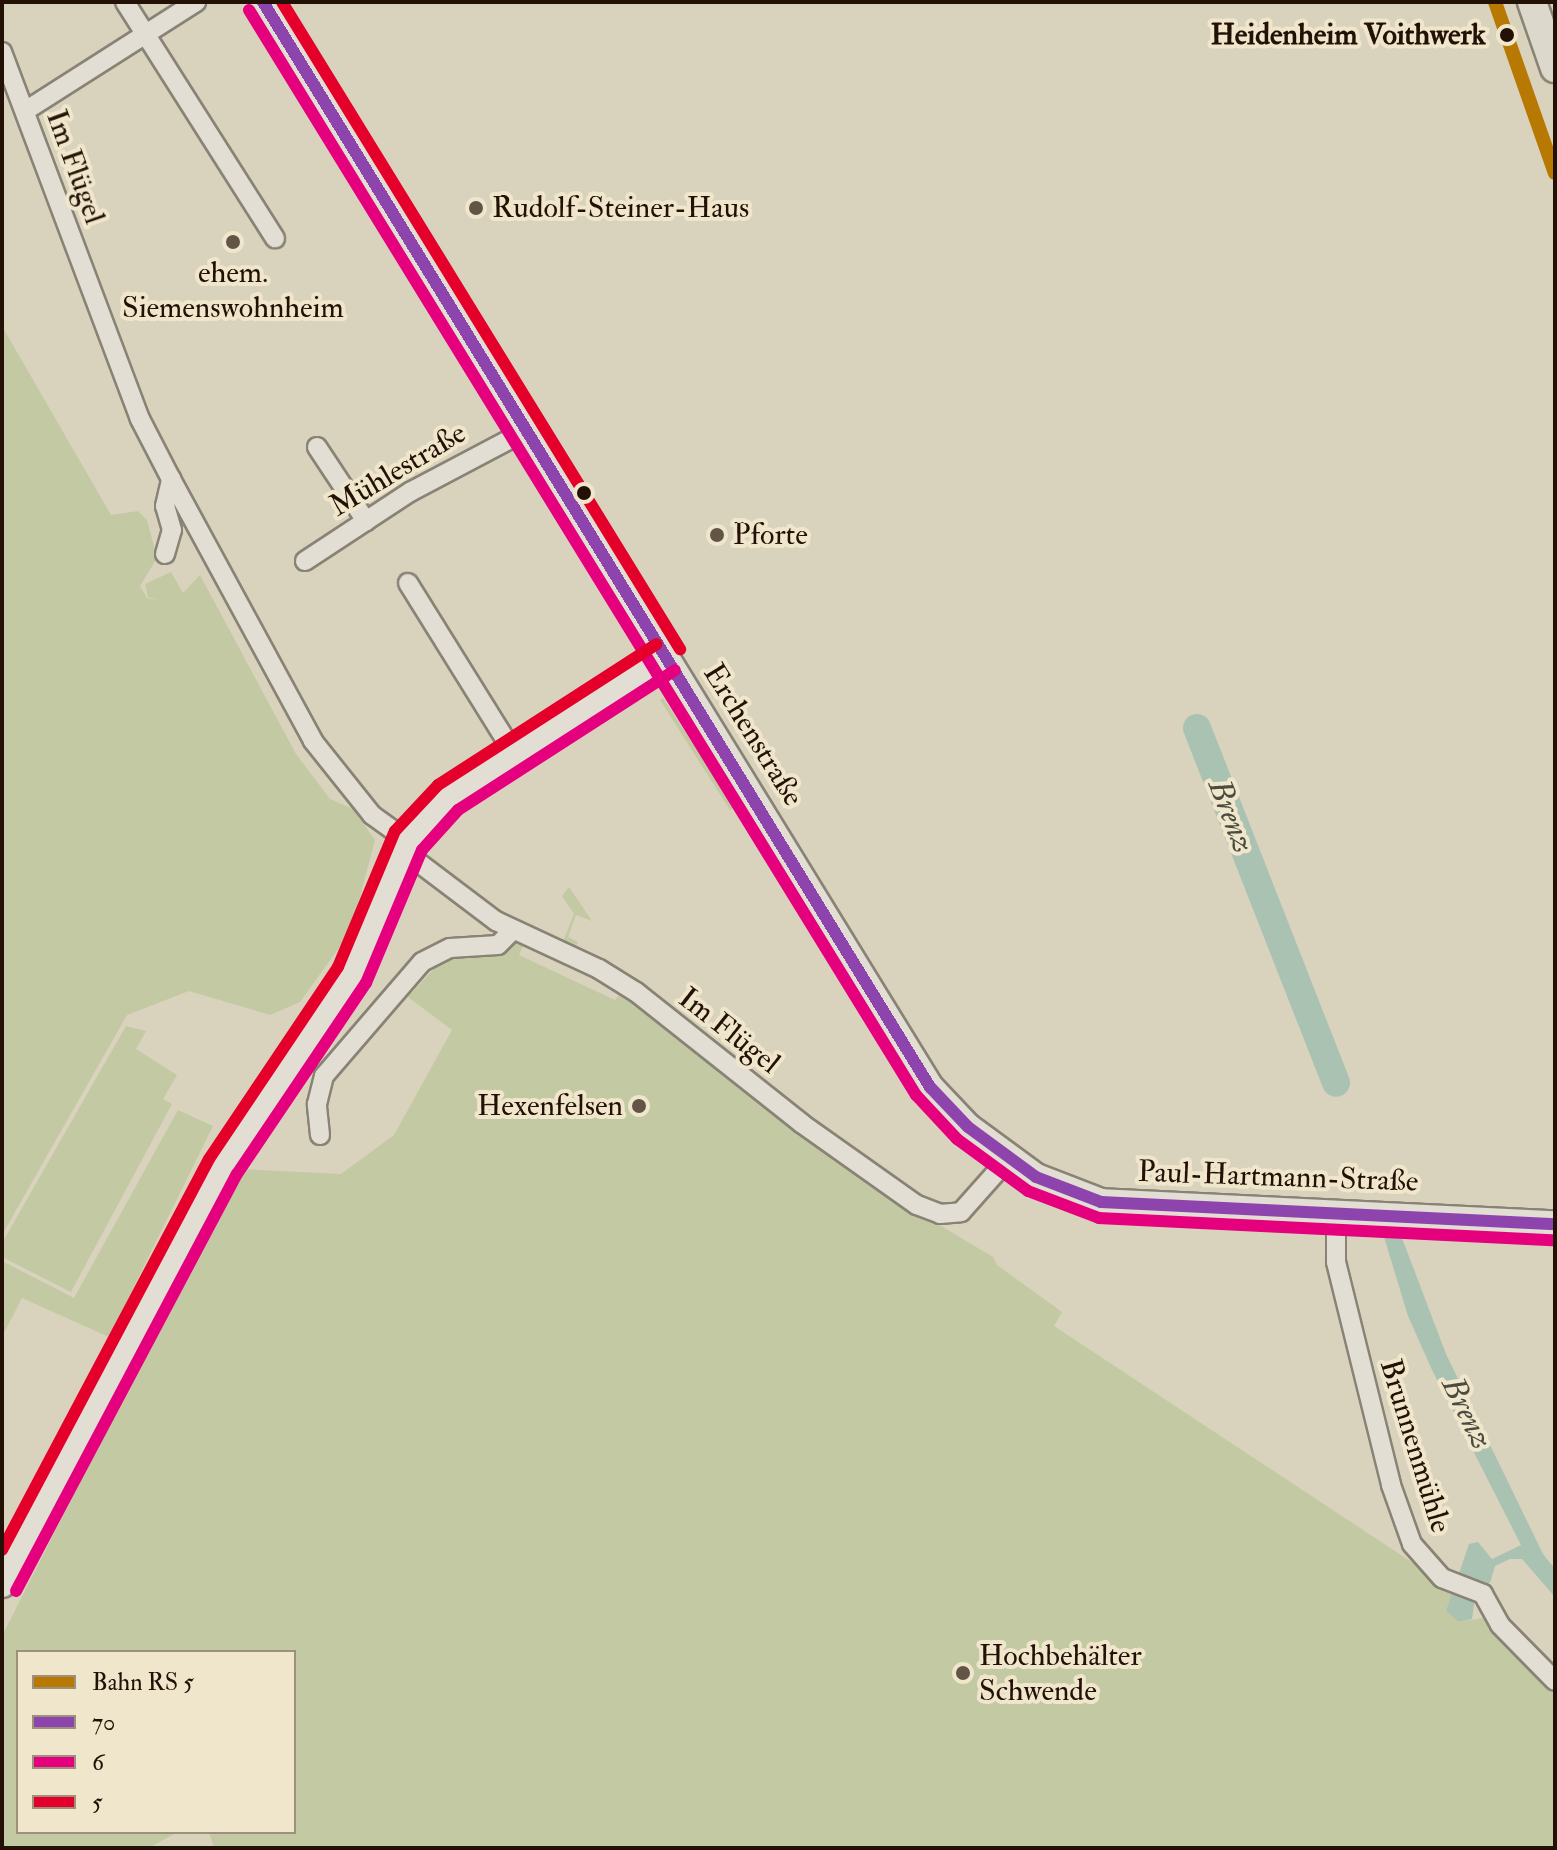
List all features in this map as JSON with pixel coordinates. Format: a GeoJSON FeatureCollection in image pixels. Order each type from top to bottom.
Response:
{"type":"FeatureCollection","features":[{"type":"Feature","properties":{"kind":"main road","name":"Erchenstraße"},"geometry":{"type":"LineString","coordinates":[[263,2],[420,253],[524,432],[930,1087],[1008,1159]]}},
{"type":"Feature","properties":{"kind":"main road"},"geometry":{"type":"LineString","coordinates":[[1532,2],[1555,68]]}},
{"type":"Feature","properties":{"kind":"main road"},"geometry":{"type":"LineString","coordinates":[[2,1584],[223,1166],[352,975],[405,846],[448,798],[666,657]]}},
{"type":"Feature","properties":{"kind":"main road","name":"Paul-Hartmann-Straße"},"geometry":{"type":"LineString","coordinates":[[1008,1159],[1052,1185],[1101,1202],[1214,1211],[1336,1212],[1555,1224]]}},
{"type":"Feature","properties":{"kind":"street"},"geometry":{"type":"LineString","coordinates":[[125,2],[275,238]]}},
{"type":"Feature","properties":{"kind":"street"},"geometry":{"type":"LineString","coordinates":[[25,111],[196,2]]}},
{"type":"Feature","properties":{"kind":"street","name":"Im Flügel"},"geometry":{"type":"LineString","coordinates":[[2,52],[140,419],[313,741],[372,815],[469,903],[513,930],[599,969],[636,992],[801,1123],[929,1211],[961,1212],[1008,1159]]}},
{"type":"Feature","properties":{"kind":"street","name":"Mühlestraße"},"geometry":{"type":"LineString","coordinates":[[305,561],[366,521],[524,432]]}},
{"type":"Feature","properties":{"kind":"street"},"geometry":{"type":"LineString","coordinates":[[317,447],[366,521]]}},
{"type":"Feature","properties":{"kind":"street"},"geometry":{"type":"LineString","coordinates":[[165,554],[172,530],[165,506],[171,479]]}},
{"type":"Feature","properties":{"kind":"street"},"geometry":{"type":"LineString","coordinates":[[408,583],[515,755]]}},
{"type":"Feature","properties":{"kind":"street"},"geometry":{"type":"LineString","coordinates":[[320,1135],[317,1104],[324,1076],[422,962],[450,948],[498,945],[513,930]]}},
{"type":"Feature","properties":{"kind":"street","name":"Brunnenmühle"},"geometry":{"type":"LineString","coordinates":[[1336,1212],[1336,1262],[1391,1485],[1417,1553],[1455,1585],[1475,1589],[1500,1625],[1555,1681]]}},
{"type":"Feature","properties":{"kind":"shaded area"},"geometry":{"type":"Polygon","coordinates":[[[2,326],[111,515],[138,511],[147,520],[157,558],[140,586],[147,598],[159,600],[148,597],[145,584],[171,572],[183,593],[200,575],[296,754],[330,799],[353,809],[375,840],[351,931],[300,1002],[270,1015],[189,991],[127,1015],[2,1235],[2,326]]]}},
{"type":"Feature","properties":{"kind":"shaded area"},"geometry":{"type":"Polygon","coordinates":[[[663,698],[734,807],[730,810],[660,700],[663,698]]]}},
{"type":"Feature","properties":{"kind":"shaded area"},"geometry":{"type":"Polygon","coordinates":[[[569,887],[592,921],[576,915],[568,937],[578,942],[574,950],[562,944],[574,914],[562,896],[569,887]]]}},
{"type":"Feature","properties":{"kind":"shaded area"},"geometry":{"type":"Polygon","coordinates":[[[513,938],[524,944],[519,955],[615,1000],[622,991],[911,1208],[993,1257],[997,1265],[1062,1312],[1054,1326],[1454,1590],[1459,1622],[1488,1617],[1555,1692],[1555,1848],[214,1848],[210,1834],[296,1834],[296,1650],[16,1650],[16,1834],[174,1834],[148,1848],[2,1848],[2,1636],[239,1169],[341,1174],[394,1135],[452,1030],[408,997],[443,959],[485,956],[513,938]]]}},
{"type":"Feature","properties":{"kind":"shaded area"},"geometry":{"type":"Polygon","coordinates":[[[126,1026],[146,1031],[136,1049],[177,1075],[163,1099],[172,1104],[71,1292],[2,1257],[2,1243],[126,1026]]]}},
{"type":"Feature","properties":{"kind":"shaded area"},"geometry":{"type":"Polygon","coordinates":[[[178,1110],[213,1126],[109,1337],[22,1298],[2,1337],[2,1261],[74,1298],[178,1110]]]}},
{"type":"Feature","properties":{"kind":"water"},"geometry":{"type":"Polygon","coordinates":[[[1384,1237],[1402,1238],[1446,1354],[1543,1554],[1555,1569],[1555,1597],[1522,1559],[1510,1559],[1495,1566],[1490,1583],[1477,1584],[1472,1619],[1459,1622],[1446,1611],[1469,1544],[1478,1542],[1492,1559],[1521,1545],[1432,1370],[1408,1316],[1384,1237]]]}},
{"type":"Feature","properties":{"kind":"waterway","name":"Brenz"},"geometry":{"type":"LineString","coordinates":[[1197,728],[1336,1083]]}},
{"type":"Feature","properties":{"kind":"transit line","name":"70"},"geometry":{"type":"LineString","coordinates":[[263,2],[930,1087],[968,1127],[1036,1177],[1101,1202],[1555,1224]]}},
{"type":"Feature","properties":{"kind":"transit line","name":"5"},"geometry":{"type":"LineString","coordinates":[[282,2],[680,649]]}},
{"type":"Feature","properties":{"kind":"transit line"},"geometry":{"type":"LineString","coordinates":[[1495,2],[1555,173]]}},
{"type":"Feature","properties":{"kind":"transit line","name":"6"},"geometry":{"type":"LineString","coordinates":[[249,10],[916,1095],[957,1139],[1028,1191],[1099,1218],[1554,1240]]}},
{"type":"Feature","properties":{"kind":"transit line","name":"5"},"geometry":{"type":"LineString","coordinates":[[2,1550],[209,1159],[338,967],[395,831],[438,785],[657,644]]}},
{"type":"Feature","properties":{"kind":"transit line","name":"6"},"geometry":{"type":"LineString","coordinates":[[16,1591],[237,1174],[366,983],[422,850],[458,810],[675,670]]}},
{"type":"Feature","properties":{"kind":"place","name":"Heidenheim Voithwerk"},"geometry":{"type":"Point","coordinates":[1507,35]}},
{"type":"Feature","properties":{"kind":"place","name":"Rudolf-Steiner-Haus"},"geometry":{"type":"Point","coordinates":[476,208]}},
{"type":"Feature","properties":{"kind":"place","name":"ehem. Siemenswohnheim"},"geometry":{"type":"Point","coordinates":[233,242]}},
{"type":"Feature","properties":{"kind":"place","name":"Pforte"},"geometry":{"type":"Point","coordinates":[717,535]}},
{"type":"Feature","properties":{"kind":"place","name":"Hexenfelsen"},"geometry":{"type":"Point","coordinates":[639,1106]}},
{"type":"Feature","properties":{"kind":"place","name":"Hochbehälter Schwende"},"geometry":{"type":"Point","coordinates":[963,1673]}}]}
